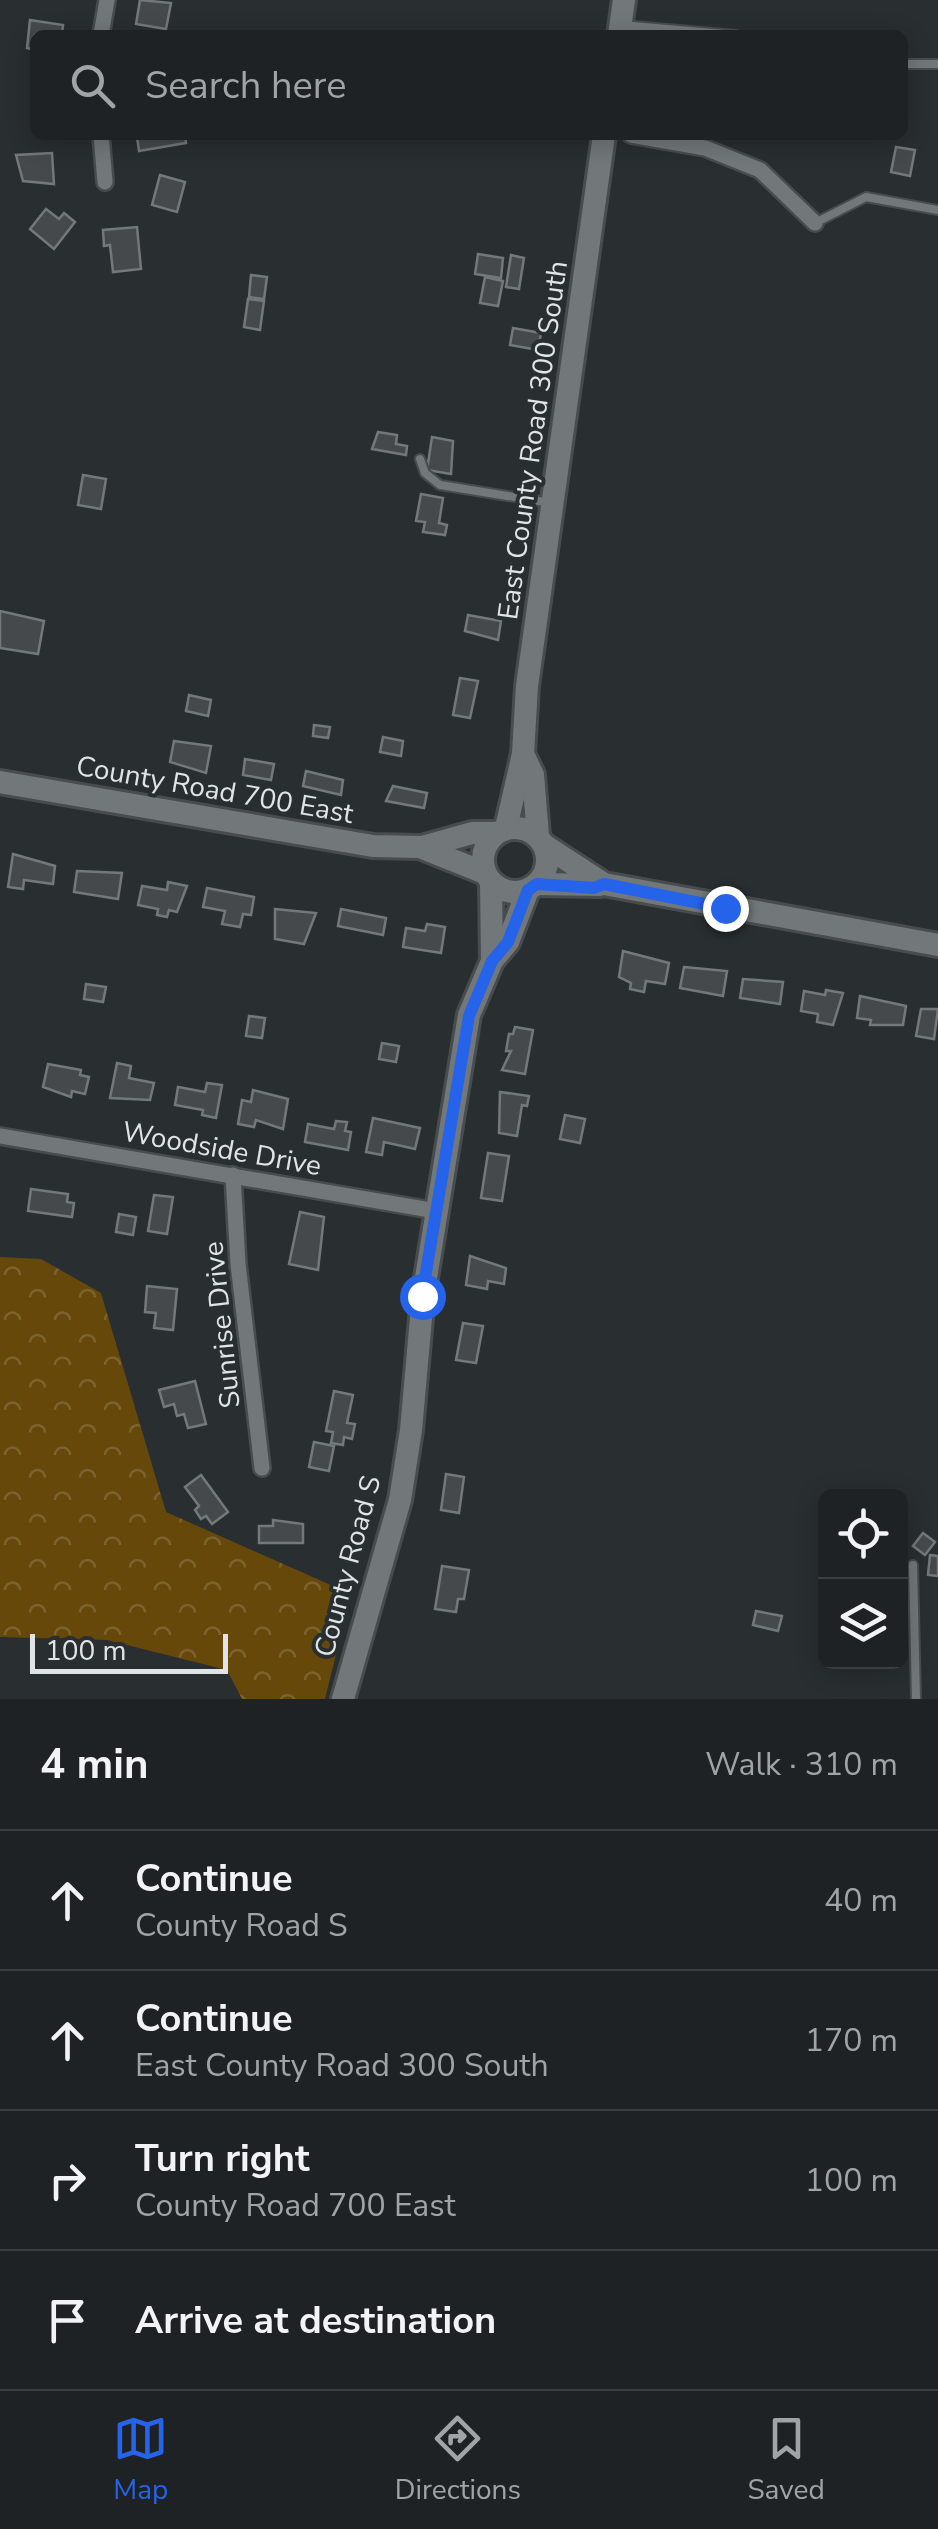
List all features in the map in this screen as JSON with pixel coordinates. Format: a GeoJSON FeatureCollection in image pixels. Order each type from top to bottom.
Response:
{"type":"FeatureCollection","features":[{"type":"Feature","properties":{"kind":"street"},"geometry":{"type":"LineString","coordinates":[[102,30],[107,0]]}},
{"type":"Feature","properties":{"kind":"street"},"geometry":{"type":"LineString","coordinates":[[620,30],[624,0]]}},
{"type":"Feature","properties":{"kind":"street"},"geometry":{"type":"LineString","coordinates":[[102,140],[106,182]]}},
{"type":"Feature","properties":{"kind":"street","name":"East County Road 300 South"},"geometry":{"type":"LineString","coordinates":[[501,830],[522,754],[527,686],[556,504],[603,140]]}},
{"type":"Feature","properties":{"kind":"street"},"geometry":{"type":"LineString","coordinates":[[658,140],[704,148],[760,170],[815,224]]}},
{"type":"Feature","properties":{"kind":"street","name":"East County Road 300 South"},"geometry":{"type":"LineString","coordinates":[[522,754],[533,776],[541,841]]}},
{"type":"Feature","properties":{"kind":"street","name":"County Road 700 East"},"geometry":{"type":"LineString","coordinates":[[0,782],[373,846],[420,847],[501,830]]}},
{"type":"Feature","properties":{"kind":"street"},"geometry":{"type":"LineString","coordinates":[[492,961],[483,851],[501,830],[528,830],[604,884],[938,945]]}},
{"type":"Feature","properties":{"kind":"street"},"geometry":{"type":"LineString","coordinates":[[436,1211],[469,1016],[492,961],[508,942],[547,866],[541,841]]}},
{"type":"Feature","properties":{"kind":"street","name":"County Road 700 East"},"geometry":{"type":"LineString","coordinates":[[420,847],[488,878]]}},
{"type":"Feature","properties":{"kind":"street"},"geometry":{"type":"LineString","coordinates":[[488,878],[508,892],[533,887],[594,888],[604,884]]}},
{"type":"Feature","properties":{"kind":"street","name":"Woodside Drive"},"geometry":{"type":"LineString","coordinates":[[0,1136],[436,1211]]}},
{"type":"Feature","properties":{"kind":"street","name":"Sunrise Drive"},"geometry":{"type":"LineString","coordinates":[[233,1175],[262,1468]]}},
{"type":"Feature","properties":{"kind":"street","name":"County Road S"},"geometry":{"type":"LineString","coordinates":[[343,1699],[400,1500],[436,1211]]}},
{"type":"Feature","properties":{"kind":"lane"},"geometry":{"type":"LineString","coordinates":[[908,64],[938,64]]}},
{"type":"Feature","properties":{"kind":"lane"},"geometry":{"type":"LineString","coordinates":[[815,224],[866,197],[938,210]]}},
{"type":"Feature","properties":{"kind":"lane"},"geometry":{"type":"LineString","coordinates":[[420,459],[425,472],[440,484],[556,504]]}},
{"type":"Feature","properties":{"kind":"lane"},"geometry":{"type":"LineString","coordinates":[[912,1565],[916,1699]]}},
{"type":"Feature","properties":{"kind":"green space"},"geometry":{"type":"Polygon","coordinates":[[[0,1257],[41,1259],[101,1293],[166,1512],[351,1594],[325,1699],[242,1699],[227,1670],[107,1640],[0,1637],[0,1257]]]}},
{"type":"Feature","properties":{"kind":"building"},"geometry":{"type":"Polygon","coordinates":[[[140,0],[171,3],[166,29],[136,24],[140,0]]]}},
{"type":"Feature","properties":{"kind":"building"},"geometry":{"type":"Polygon","coordinates":[[[30,20],[63,25],[62,30],[30,30],[30,49],[27,48],[30,20]]]}},
{"type":"Feature","properties":{"kind":"building"},"geometry":{"type":"Polygon","coordinates":[[[137,140],[186,140],[186,143],[139,151],[137,140]]]}},
{"type":"Feature","properties":{"kind":"building"},"geometry":{"type":"Polygon","coordinates":[[[896,147],[915,150],[910,176],[891,172],[896,147]]]}},
{"type":"Feature","properties":{"kind":"building"},"geometry":{"type":"Polygon","coordinates":[[[52,153],[54,184],[23,181],[16,155],[52,153]]]}},
{"type":"Feature","properties":{"kind":"building"},"geometry":{"type":"Polygon","coordinates":[[[160,175],[185,182],[177,212],[152,205],[160,175]]]}},
{"type":"Feature","properties":{"kind":"building"},"geometry":{"type":"Polygon","coordinates":[[[46,209],[59,219],[64,213],[75,222],[54,249],[30,229],[46,209]]]}},
{"type":"Feature","properties":{"kind":"building"},"geometry":{"type":"Polygon","coordinates":[[[137,227],[141,269],[113,272],[110,245],[104,246],[103,230],[137,227]]]}},
{"type":"Feature","properties":{"kind":"building"},"geometry":{"type":"Polygon","coordinates":[[[478,254],[503,258],[501,278],[475,274],[478,254]]]}},
{"type":"Feature","properties":{"kind":"building"},"geometry":{"type":"Polygon","coordinates":[[[511,255],[524,258],[519,289],[506,287],[511,255]]]}},
{"type":"Feature","properties":{"kind":"building"},"geometry":{"type":"Polygon","coordinates":[[[251,275],[267,277],[264,299],[249,297],[251,275]]]}},
{"type":"Feature","properties":{"kind":"building"},"geometry":{"type":"Polygon","coordinates":[[[485,277],[503,281],[498,306],[480,303],[485,277]]]}},
{"type":"Feature","properties":{"kind":"building"},"geometry":{"type":"Polygon","coordinates":[[[248,299],[264,301],[260,330],[244,327],[248,299]]]}},
{"type":"Feature","properties":{"kind":"building"},"geometry":{"type":"Polygon","coordinates":[[[513,328],[541,333],[538,350],[510,345],[513,328]]]}},
{"type":"Feature","properties":{"kind":"building"},"geometry":{"type":"Polygon","coordinates":[[[378,432],[397,435],[396,444],[407,446],[406,455],[372,449],[378,432]]]}},
{"type":"Feature","properties":{"kind":"building"},"geometry":{"type":"Polygon","coordinates":[[[432,437],[453,441],[451,474],[427,470],[432,437]]]}},
{"type":"Feature","properties":{"kind":"building"},"geometry":{"type":"Polygon","coordinates":[[[83,475],[106,479],[101,509],[78,505],[83,475]]]}},
{"type":"Feature","properties":{"kind":"building"},"geometry":{"type":"Polygon","coordinates":[[[421,494],[443,498],[439,523],[447,525],[445,535],[423,532],[425,522],[416,521],[421,494]]]}},
{"type":"Feature","properties":{"kind":"building"},"geometry":{"type":"Polygon","coordinates":[[[0,611],[44,621],[38,654],[0,648],[0,611]]]}},
{"type":"Feature","properties":{"kind":"building"},"geometry":{"type":"Polygon","coordinates":[[[468,615],[501,621],[498,640],[465,631],[468,615]]]}},
{"type":"Feature","properties":{"kind":"building"},"geometry":{"type":"Polygon","coordinates":[[[460,678],[478,681],[470,718],[453,715],[460,678]]]}},
{"type":"Feature","properties":{"kind":"building"},"geometry":{"type":"Polygon","coordinates":[[[189,695],[211,700],[208,716],[186,711],[189,695]]]}},
{"type":"Feature","properties":{"kind":"building"},"geometry":{"type":"Polygon","coordinates":[[[314,725],[330,727],[328,738],[313,736],[314,725]]]}},
{"type":"Feature","properties":{"kind":"building"},"geometry":{"type":"Polygon","coordinates":[[[383,737],[403,741],[401,756],[380,752],[383,737]]]}},
{"type":"Feature","properties":{"kind":"building"},"geometry":{"type":"Polygon","coordinates":[[[174,741],[211,746],[206,773],[170,762],[174,741]]]}},
{"type":"Feature","properties":{"kind":"building"},"geometry":{"type":"Polygon","coordinates":[[[245,759],[274,764],[271,780],[243,775],[245,759]]]}},
{"type":"Feature","properties":{"kind":"building"},"geometry":{"type":"Polygon","coordinates":[[[306,771],[343,780],[341,795],[303,786],[306,771]]]}},
{"type":"Feature","properties":{"kind":"building"},"geometry":{"type":"Polygon","coordinates":[[[393,786],[427,793],[424,808],[386,801],[393,786]]]}},
{"type":"Feature","properties":{"kind":"building"},"geometry":{"type":"Polygon","coordinates":[[[13,854],[55,866],[53,884],[24,880],[23,889],[8,887],[13,854]]]}},
{"type":"Feature","properties":{"kind":"building"},"geometry":{"type":"Polygon","coordinates":[[[77,871],[122,873],[118,899],[74,892],[77,871]]]}},
{"type":"Feature","properties":{"kind":"building"},"geometry":{"type":"Polygon","coordinates":[[[168,882],[187,886],[177,912],[169,910],[167,917],[157,915],[158,909],[138,905],[142,886],[167,890],[168,882]]]}},
{"type":"Feature","properties":{"kind":"building"},"geometry":{"type":"Polygon","coordinates":[[[207,888],[254,897],[251,915],[243,914],[240,927],[222,924],[225,911],[203,907],[207,888]]]}},
{"type":"Feature","properties":{"kind":"building"},"geometry":{"type":"Polygon","coordinates":[[[275,909],[316,913],[304,944],[275,939],[275,909]]]}},
{"type":"Feature","properties":{"kind":"building"},"geometry":{"type":"Polygon","coordinates":[[[341,909],[386,918],[383,935],[338,926],[341,909]]]}},
{"type":"Feature","properties":{"kind":"building"},"geometry":{"type":"Polygon","coordinates":[[[427,924],[445,927],[441,953],[403,947],[406,928],[425,931],[427,924]]]}},
{"type":"Feature","properties":{"kind":"building"},"geometry":{"type":"Polygon","coordinates":[[[623,951],[669,963],[665,984],[646,981],[644,992],[630,989],[631,983],[619,977],[623,951]]]}},
{"type":"Feature","properties":{"kind":"building"},"geometry":{"type":"Polygon","coordinates":[[[684,967],[727,971],[723,996],[680,988],[684,967]]]}},
{"type":"Feature","properties":{"kind":"building"},"geometry":{"type":"Polygon","coordinates":[[[743,979],[783,982],[780,1004],[740,998],[743,979]]]}},
{"type":"Feature","properties":{"kind":"building"},"geometry":{"type":"Polygon","coordinates":[[[86,984],[106,987],[103,1002],[84,999],[86,984]]]}},
{"type":"Feature","properties":{"kind":"building"},"geometry":{"type":"Polygon","coordinates":[[[826,990],[843,993],[833,1025],[817,1022],[818,1014],[801,1011],[804,991],[825,995],[826,990]]]}},
{"type":"Feature","properties":{"kind":"building"},"geometry":{"type":"Polygon","coordinates":[[[860,996],[906,1006],[903,1025],[870,1025],[871,1020],[857,1018],[860,996]]]}},
{"type":"Feature","properties":{"kind":"building"},"geometry":{"type":"Polygon","coordinates":[[[921,1009],[938,1009],[934,1039],[916,1036],[921,1009]]]}},
{"type":"Feature","properties":{"kind":"building"},"geometry":{"type":"Polygon","coordinates":[[[249,1016],[265,1018],[262,1038],[246,1036],[249,1016]]]}},
{"type":"Feature","properties":{"kind":"building"},"geometry":{"type":"Polygon","coordinates":[[[515,1027],[533,1030],[525,1074],[502,1070],[511,1051],[506,1051],[509,1034],[513,1034],[515,1027]]]}},
{"type":"Feature","properties":{"kind":"building"},"geometry":{"type":"Polygon","coordinates":[[[382,1043],[399,1046],[396,1062],[379,1059],[382,1043]]]}},
{"type":"Feature","properties":{"kind":"building"},"geometry":{"type":"Polygon","coordinates":[[[117,1063],[131,1066],[129,1078],[154,1083],[150,1100],[110,1098],[117,1063]]]}},
{"type":"Feature","properties":{"kind":"building"},"geometry":{"type":"Polygon","coordinates":[[[48,1064],[81,1070],[80,1075],[89,1077],[85,1094],[72,1091],[71,1097],[43,1087],[48,1064]]]}},
{"type":"Feature","properties":{"kind":"building"},"geometry":{"type":"Polygon","coordinates":[[[207,1083],[222,1085],[216,1118],[202,1115],[203,1110],[175,1105],[178,1087],[205,1092],[207,1083]]]}},
{"type":"Feature","properties":{"kind":"building"},"geometry":{"type":"Polygon","coordinates":[[[253,1090],[288,1099],[283,1129],[256,1120],[254,1127],[238,1124],[242,1100],[251,1102],[253,1090]]]}},
{"type":"Feature","properties":{"kind":"building"},"geometry":{"type":"Polygon","coordinates":[[[500,1092],[529,1096],[527,1106],[522,1105],[517,1136],[499,1133],[500,1092]]]}},
{"type":"Feature","properties":{"kind":"building"},"geometry":{"type":"Polygon","coordinates":[[[565,1115],[585,1119],[580,1143],[560,1139],[565,1115]]]}},
{"type":"Feature","properties":{"kind":"building"},"geometry":{"type":"Polygon","coordinates":[[[373,1118],[420,1128],[415,1149],[384,1142],[382,1155],[366,1152],[373,1118]]]}},
{"type":"Feature","properties":{"kind":"building"},"geometry":{"type":"Polygon","coordinates":[[[336,1121],[347,1122],[345,1131],[351,1132],[348,1150],[305,1142],[308,1124],[334,1129],[336,1121]]]}},
{"type":"Feature","properties":{"kind":"building"},"geometry":{"type":"Polygon","coordinates":[[[488,1153],[509,1156],[502,1201],[481,1198],[488,1153]]]}},
{"type":"Feature","properties":{"kind":"building"},"geometry":{"type":"Polygon","coordinates":[[[31,1189],[68,1194],[67,1202],[74,1203],[72,1217],[28,1211],[31,1189]]]}},
{"type":"Feature","properties":{"kind":"building"},"geometry":{"type":"Polygon","coordinates":[[[154,1195],[173,1197],[167,1234],[148,1231],[154,1195]]]}},
{"type":"Feature","properties":{"kind":"building"},"geometry":{"type":"Polygon","coordinates":[[[300,1212],[324,1217],[318,1270],[289,1264],[300,1212]]]}},
{"type":"Feature","properties":{"kind":"building"},"geometry":{"type":"Polygon","coordinates":[[[119,1214],[136,1217],[133,1235],[116,1232],[119,1214]]]}},
{"type":"Feature","properties":{"kind":"building"},"geometry":{"type":"Polygon","coordinates":[[[470,1256],[506,1268],[504,1284],[488,1281],[487,1289],[466,1285],[470,1256]]]}},
{"type":"Feature","properties":{"kind":"building"},"geometry":{"type":"Polygon","coordinates":[[[147,1286],[177,1289],[173,1330],[154,1328],[156,1313],[145,1312],[147,1286]]]}},
{"type":"Feature","properties":{"kind":"building"},"geometry":{"type":"Polygon","coordinates":[[[463,1323],[483,1326],[476,1363],[456,1360],[463,1323]]]}},
{"type":"Feature","properties":{"kind":"building"},"geometry":{"type":"Polygon","coordinates":[[[195,1381],[206,1424],[188,1428],[184,1414],[177,1416],[174,1404],[164,1407],[159,1390],[195,1381]]]}},
{"type":"Feature","properties":{"kind":"building"},"geometry":{"type":"Polygon","coordinates":[[[334,1391],[353,1395],[347,1423],[355,1424],[352,1439],[344,1437],[343,1445],[331,1443],[333,1432],[326,1431],[334,1391]]]}},
{"type":"Feature","properties":{"kind":"building"},"geometry":{"type":"Polygon","coordinates":[[[314,1442],[334,1446],[329,1471],[309,1467],[314,1442]]]}},
{"type":"Feature","properties":{"kind":"building"},"geometry":{"type":"Polygon","coordinates":[[[446,1474],[464,1477],[459,1513],[441,1510],[446,1474]]]}},
{"type":"Feature","properties":{"kind":"building"},"geometry":{"type":"Polygon","coordinates":[[[201,1475],[228,1512],[212,1524],[206,1516],[201,1519],[195,1510],[199,1506],[185,1487],[201,1475]]]}},
{"type":"Feature","properties":{"kind":"building"},"geometry":{"type":"Polygon","coordinates":[[[273,1520],[303,1524],[303,1543],[259,1543],[259,1526],[273,1526],[273,1520]]]}},
{"type":"Feature","properties":{"kind":"building"},"geometry":{"type":"Polygon","coordinates":[[[923,1533],[935,1542],[925,1555],[913,1546],[923,1533]]]}},
{"type":"Feature","properties":{"kind":"building"},"geometry":{"type":"Polygon","coordinates":[[[930,1555],[938,1556],[938,1576],[928,1575],[930,1555]]]}},
{"type":"Feature","properties":{"kind":"building"},"geometry":{"type":"Polygon","coordinates":[[[442,1566],[469,1570],[464,1599],[458,1599],[456,1612],[435,1609],[442,1566]]]}},
{"type":"Feature","properties":{"kind":"building"},"geometry":{"type":"Polygon","coordinates":[[[756,1611],[782,1616],[778,1631],[753,1625],[756,1611]]]}},
{"type":"Feature","properties":{"kind":"route"},"geometry":{"type":"LineString","coordinates":[[422,1296],[469,1016],[492,961],[508,942],[528,890],[537,884],[594,888],[604,884],[725,908]]}}]}
